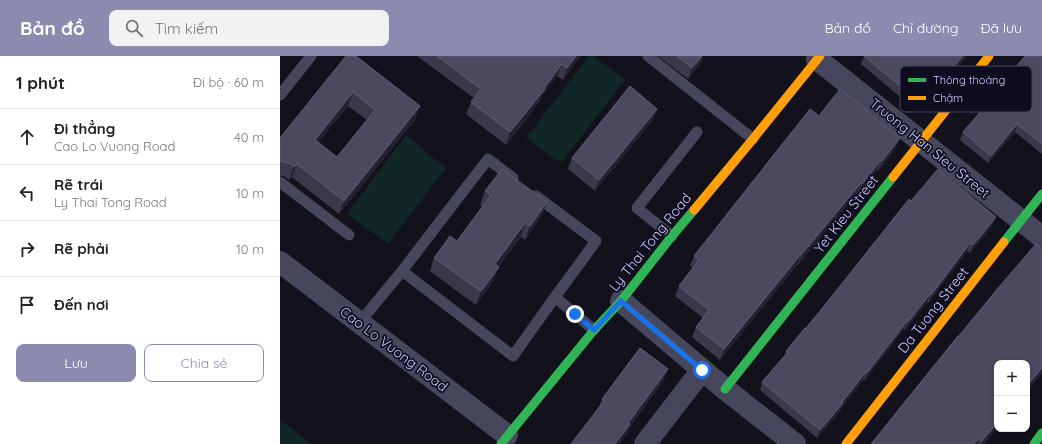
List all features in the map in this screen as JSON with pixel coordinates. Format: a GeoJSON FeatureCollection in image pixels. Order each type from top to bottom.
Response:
{"type":"FeatureCollection","features":[{"type":"Feature","properties":{"kind":"street","name":"Yet Kieu Street"},"geometry":{"type":"LineString","coordinates":[[981,66],[989,56]]}},
{"type":"Feature","properties":{"kind":"street","name":"Ly Thai Tong Road"},"geometry":{"type":"LineString","coordinates":[[504,440],[594,330],[621,301],[818,57]]}},
{"type":"Feature","properties":{"kind":"street","name":"Truong Han Sieu Street"},"geometry":{"type":"LineString","coordinates":[[818,57],[1042,237]]}},
{"type":"Feature","properties":{"kind":"street","name":"Yet Kieu Street"},"geometry":{"type":"LineString","coordinates":[[725,389],[944,112]]}},
{"type":"Feature","properties":{"kind":"street","name":"Da Tuong Street"},"geometry":{"type":"LineString","coordinates":[[846,444],[1042,194]]}},
{"type":"Feature","properties":{"kind":"street","name":"Cao Lo Vuong Road"},"geometry":{"type":"LineString","coordinates":[[280,262],[360,322],[504,440]]}},
{"type":"Feature","properties":{"kind":"street"},"geometry":{"type":"LineString","coordinates":[[621,301],[725,389],[795,444]]}},
{"type":"Feature","properties":{"kind":"street"},"geometry":{"type":"LineString","coordinates":[[645,444],[702,370]]}},
{"type":"Feature","properties":{"kind":"street"},"geometry":{"type":"LineString","coordinates":[[1034,444],[1042,433]]}},
{"type":"Feature","properties":{"kind":"lane"},"geometry":{"type":"LineString","coordinates":[[280,95],[311,56]]}},
{"type":"Feature","properties":{"kind":"lane"},"geometry":{"type":"LineString","coordinates":[[648,56],[753,139]]}},
{"type":"Feature","properties":{"kind":"lane"},"geometry":{"type":"LineString","coordinates":[[672,236],[637,208],[697,132]]}},
{"type":"Feature","properties":{"kind":"lane"},"geometry":{"type":"LineString","coordinates":[[360,322],[402,271],[488,159],[596,241],[513,356],[402,271]]}},
{"type":"Feature","properties":{"kind":"lane"},"geometry":{"type":"LineString","coordinates":[[280,182],[349,235]]}},
{"type":"Feature","properties":{"kind":"lane"},"geometry":{"type":"LineString","coordinates":[[555,297],[594,330]]}},
{"type":"Feature","properties":{"kind":"green space"},"geometry":{"type":"Polygon","coordinates":[[[589,56],[594,56],[625,80],[561,163],[526,138],[589,56]]]}},
{"type":"Feature","properties":{"kind":"green space"},"geometry":{"type":"Polygon","coordinates":[[[406,135],[446,168],[388,244],[347,214],[406,135]]]}},
{"type":"Feature","properties":{"kind":"green space"},"geometry":{"type":"Polygon","coordinates":[[[280,420],[312,444],[280,444],[280,420]]]}},
{"type":"Feature","properties":{"kind":"building"},"geometry":{"type":"Polygon","coordinates":[[[346,56],[356,56],[420,106],[344,201],[297,164],[294,167],[289,163],[280,160],[280,138],[346,56]],[[353,92],[315,140],[337,157],[375,110],[353,92]]]}},
{"type":"Feature","properties":{"kind":"building"},"geometry":{"type":"Polygon","coordinates":[[[437,56],[576,56],[567,68],[562,64],[544,88],[545,89],[510,132],[471,102],[481,89],[437,56]]]}},
{"type":"Feature","properties":{"kind":"building"},"geometry":{"type":"Polygon","coordinates":[[[677,56],[702,56],[692,68],[677,56]]]}},
{"type":"Feature","properties":{"kind":"building"},"geometry":{"type":"Polygon","coordinates":[[[864,56],[963,56],[954,66],[900,66],[900,86],[864,56]]]}},
{"type":"Feature","properties":{"kind":"building"},"geometry":{"type":"Polygon","coordinates":[[[1025,56],[1042,56],[1042,144],[1017,124],[991,156],[963,132],[980,112],[1032,112],[1032,66],[1017,66],[1025,56]]]}},
{"type":"Feature","properties":{"kind":"building"},"geometry":{"type":"Polygon","coordinates":[[[630,86],[657,109],[599,180],[572,158],[630,86]]]}},
{"type":"Feature","properties":{"kind":"building"},"geometry":{"type":"Polygon","coordinates":[[[840,89],[900,138],[882,161],[881,160],[801,254],[724,349],[696,327],[709,310],[679,286],[699,260],[694,256],[810,109],[819,116],[840,89]]]}},
{"type":"Feature","properties":{"kind":"building"},"geometry":{"type":"Polygon","coordinates":[[[502,169],[547,202],[530,226],[525,223],[495,264],[499,267],[481,291],[434,258],[450,236],[457,241],[491,195],[485,191],[502,169]]]}},
{"type":"Feature","properties":{"kind":"building"},"geometry":{"type":"Polygon","coordinates":[[[938,169],[996,217],[973,245],[970,243],[931,295],[930,294],[908,322],[907,321],[820,430],[762,382],[788,352],[786,351],[805,328],[806,329],[909,199],[911,201],[938,169]]]}},
{"type":"Feature","properties":{"kind":"building"},"geometry":{"type":"Polygon","coordinates":[[[1036,244],[1042,250],[1042,368],[1030,382],[1030,360],[994,360],[994,427],[982,441],[979,438],[974,444],[871,444],[958,336],[1036,244]]]}},
{"type":"Feature","properties":{"kind":"building"},"geometry":{"type":"Polygon","coordinates":[[[640,348],[668,369],[628,423],[630,424],[615,444],[571,444],[604,401],[602,399],[640,348]]]}},
{"type":"Feature","properties":{"kind":"traffic: fast"},"geometry":{"type":"LineString","coordinates":[[725,389],[893,177]]}},
{"type":"Feature","properties":{"kind":"traffic: fast"},"geometry":{"type":"LineString","coordinates":[[1004,242],[1042,194]]}},
{"type":"Feature","properties":{"kind":"traffic: fast"},"geometry":{"type":"LineString","coordinates":[[501,444],[594,330],[621,301],[694,210]]}},
{"type":"Feature","properties":{"kind":"traffic: fast"},"geometry":{"type":"LineString","coordinates":[[1034,444],[1042,433]]}},
{"type":"Feature","properties":{"kind":"traffic: slow"},"geometry":{"type":"LineString","coordinates":[[694,210],[820,56]]}},
{"type":"Feature","properties":{"kind":"traffic: slow"},"geometry":{"type":"LineString","coordinates":[[981,66],[989,56]]}},
{"type":"Feature","properties":{"kind":"traffic: slow"},"geometry":{"type":"LineString","coordinates":[[893,177],[945,112]]}},
{"type":"Feature","properties":{"kind":"traffic: slow"},"geometry":{"type":"LineString","coordinates":[[846,444],[1004,242]]}},
{"type":"Feature","properties":{"kind":"route"},"geometry":{"type":"LineString","coordinates":[[575,314],[594,330],[621,301],[702,370]]}}]}
